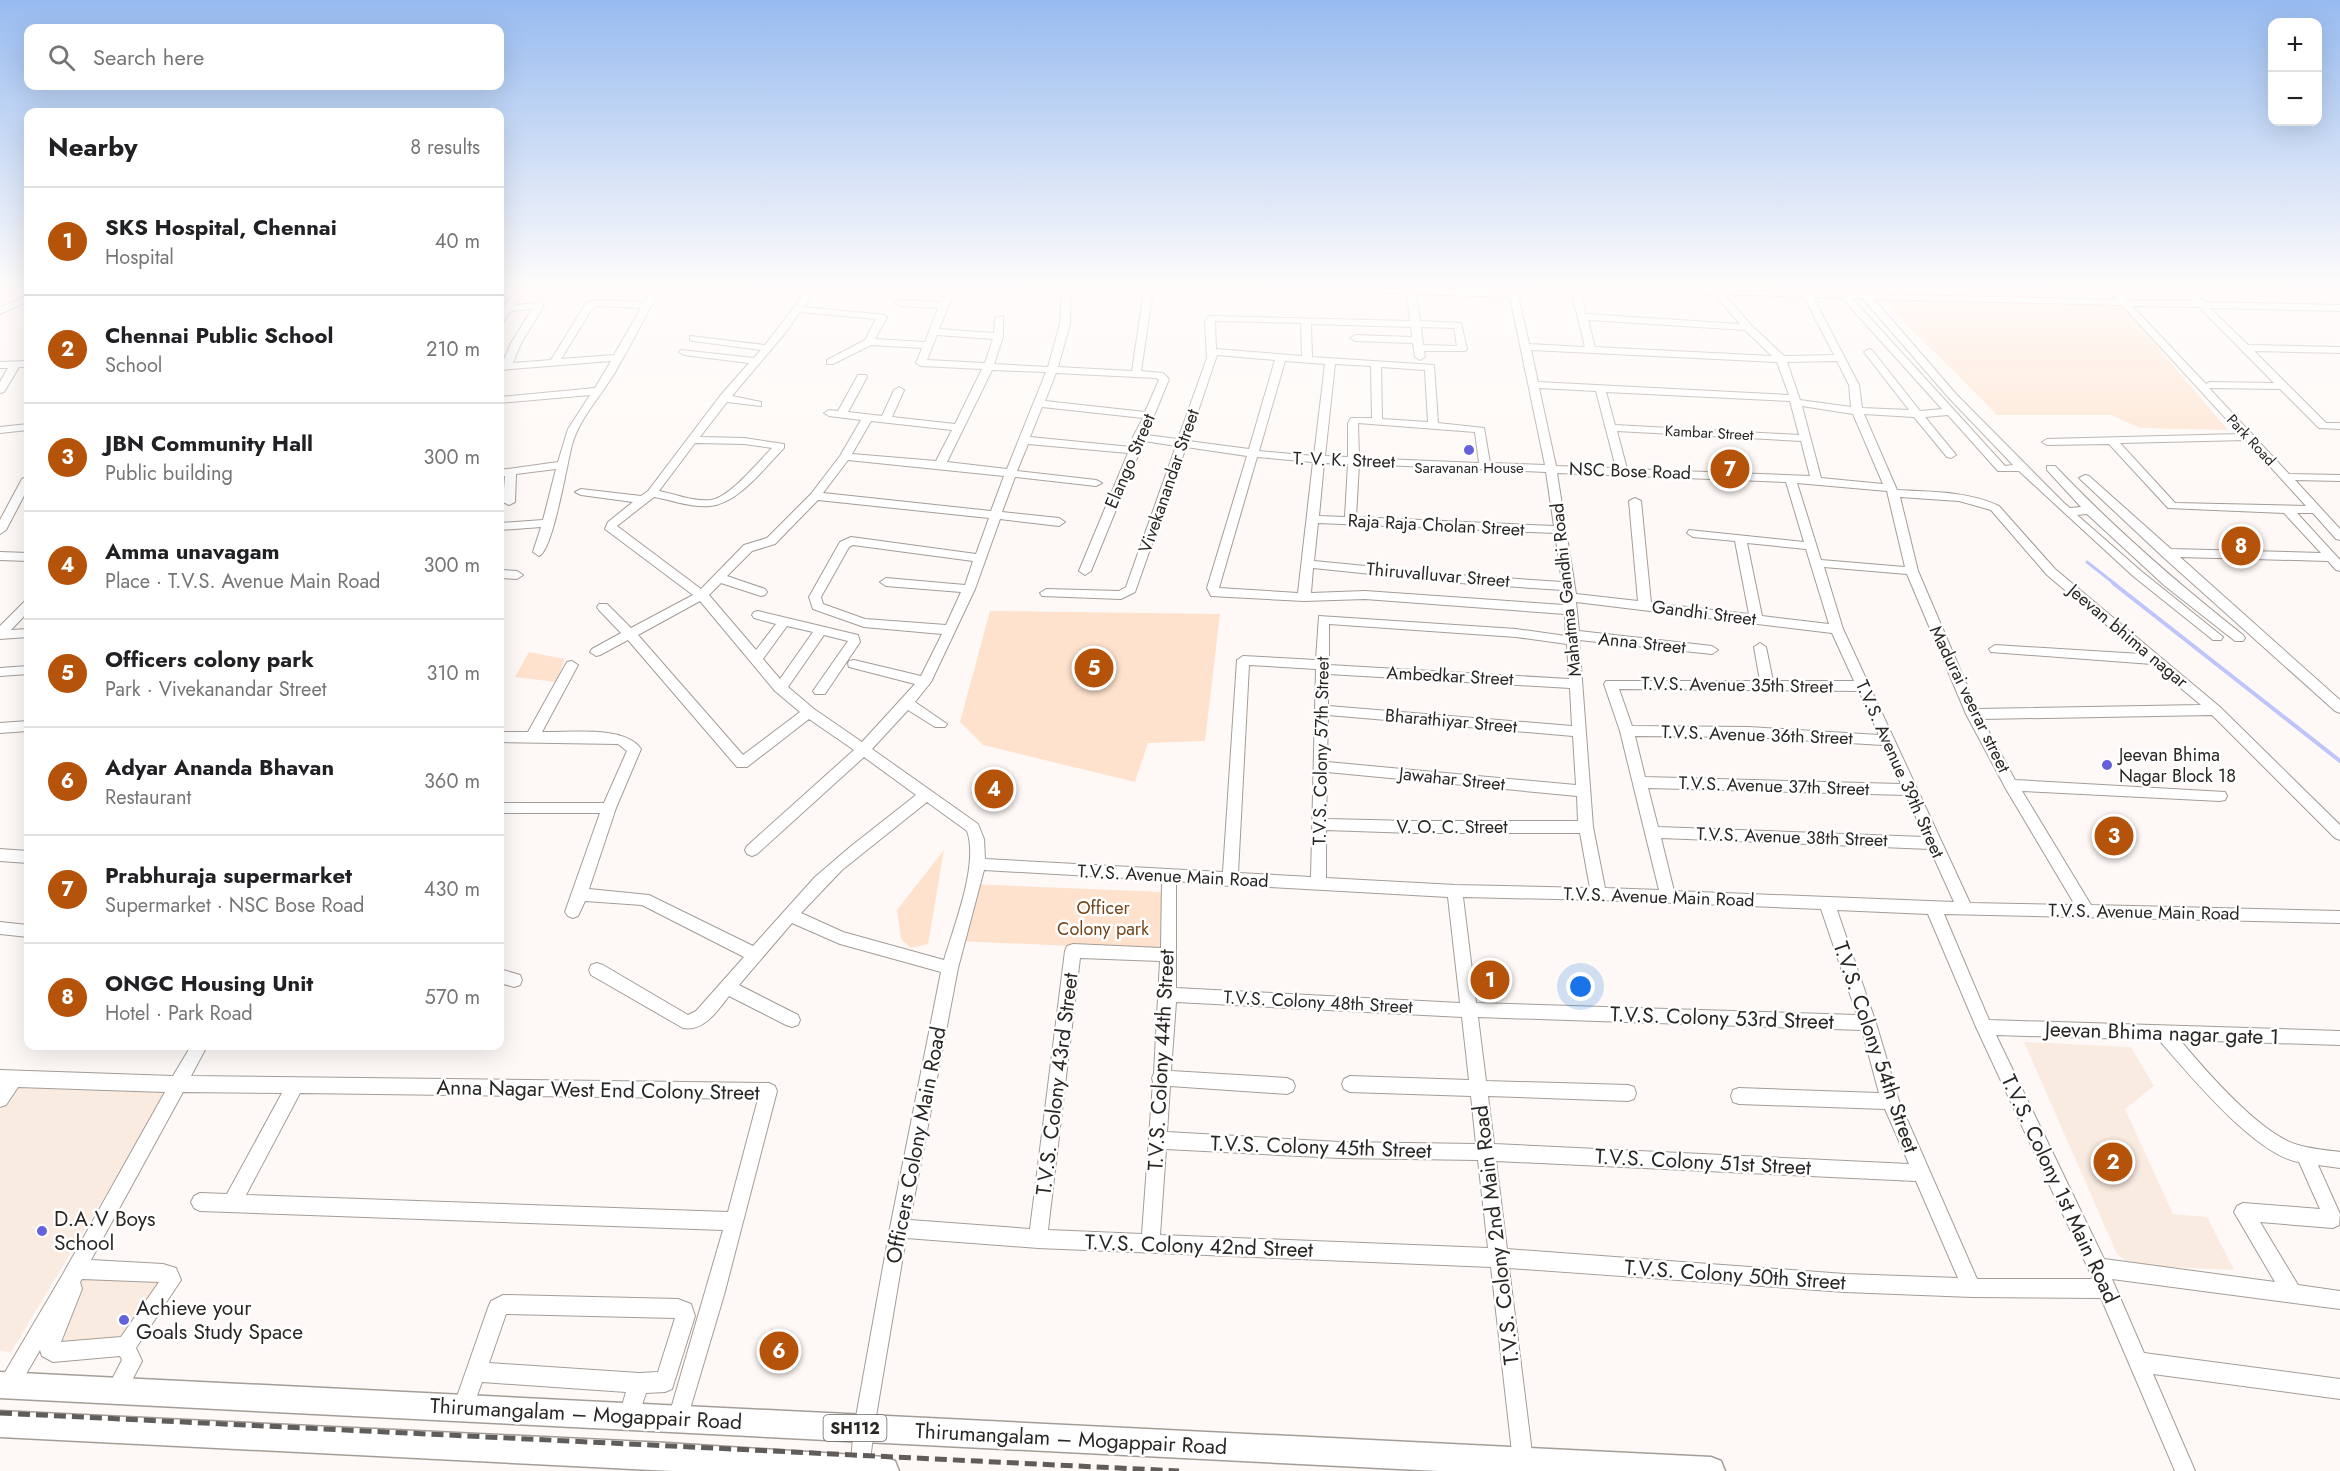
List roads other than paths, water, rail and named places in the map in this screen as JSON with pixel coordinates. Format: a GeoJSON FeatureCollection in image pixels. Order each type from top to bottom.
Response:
{"type":"FeatureCollection","features":[{"type":"Feature","properties":{"kind":"main road","name":"Thirumangalam – Mogappair Road"},"geometry":{"type":"LineString","coordinates":[[4,1385],[1698,1471]]}},
{"type":"Feature","properties":{"kind":"main road","name":"Thirumangalam – Mogappair Road"},"geometry":{"type":"LineString","coordinates":[[0,1424],[665,1464],[872,1470]]}},
{"type":"Feature","properties":{"kind":"street"},"geometry":{"type":"LineString","coordinates":[[554,363],[557,359]]}},
{"type":"Feature","properties":{"kind":"street"},"geometry":{"type":"LineString","coordinates":[[504,367],[609,359]]}},
{"type":"Feature","properties":{"kind":"street"},"geometry":{"type":"LineString","coordinates":[[539,552],[549,523],[573,429],[617,359]]}},
{"type":"Feature","properties":{"kind":"street"},"geometry":{"type":"LineString","coordinates":[[737,359],[756,361]]}},
{"type":"Feature","properties":{"kind":"street"},"geometry":{"type":"LineString","coordinates":[[647,496],[758,359]]}},
{"type":"Feature","properties":{"kind":"street"},"geometry":{"type":"LineString","coordinates":[[830,362],[837,359]]}},
{"type":"Feature","properties":{"kind":"street"},"geometry":{"type":"LineString","coordinates":[[923,359],[921,363],[1136,374],[1138,359]]}},
{"type":"Feature","properties":{"kind":"street"},"geometry":{"type":"LineString","coordinates":[[940,465],[991,359]]}},
{"type":"Feature","properties":{"kind":"street"},"geometry":{"type":"LineString","coordinates":[[752,850],[864,749],[925,682],[969,589],[1056,359]]}},
{"type":"Feature","properties":{"kind":"street","name":"Vivekanandar Street"},"geometry":{"type":"LineString","coordinates":[[1046,593],[1111,596],[1128,593],[1131,589],[1183,443],[1210,359]]}},
{"type":"Feature","properties":{"kind":"street"},"geometry":{"type":"LineString","coordinates":[[1281,359],[1213,588],[1218,594],[1304,597],[1365,595],[1570,598]]}},
{"type":"Feature","properties":{"kind":"street"},"geometry":{"type":"LineString","coordinates":[[1289,359],[1426,367]]}},
{"type":"Feature","properties":{"kind":"street"},"geometry":{"type":"LineString","coordinates":[[1423,359],[1433,425]]}},
{"type":"Feature","properties":{"kind":"street","name":"Mahatma Gandhi Road"},"geometry":{"type":"LineString","coordinates":[[1529,359],[1551,468],[1570,598],[1586,827],[1599,894]]}},
{"type":"Feature","properties":{"kind":"street"},"geometry":{"type":"LineString","coordinates":[[1774,359],[1801,359]]}},
{"type":"Feature","properties":{"kind":"street"},"geometry":{"type":"LineString","coordinates":[[1781,359],[1795,400],[1816,480]]}},
{"type":"Feature","properties":{"kind":"street","name":"Madurai veerar street"},"geometry":{"type":"LineString","coordinates":[[1839,359],[1854,385],[1857,411],[1892,491],[1912,571],[1973,714],[2086,910]]}},
{"type":"Feature","properties":{"kind":"street"},"geometry":{"type":"LineString","coordinates":[[1874,359],[1951,454]]}},
{"type":"Feature","properties":{"kind":"street"},"geometry":{"type":"LineString","coordinates":[[1902,359],[2002,469],[2024,468]]}},
{"type":"Feature","properties":{"kind":"street"},"geometry":{"type":"LineString","coordinates":[[1919,359],[2068,512],[2161,595],[2217,637]]}},
{"type":"Feature","properties":{"kind":"street","name":"Park Road"},"geometry":{"type":"LineString","coordinates":[[2179,359],[2248,437],[2290,477],[2316,510],[2339,530]]}},
{"type":"Feature","properties":{"kind":"street","name":"Park Road"},"geometry":{"type":"LineString","coordinates":[[2184,359],[2339,530]]}},
{"type":"Feature","properties":{"kind":"street"},"geometry":{"type":"LineString","coordinates":[[2255,359],[2323,426],[2340,426]]}},
{"type":"Feature","properties":{"kind":"street"},"geometry":{"type":"LineString","coordinates":[[1304,597],[1330,361]]}},
{"type":"Feature","properties":{"kind":"street"},"geometry":{"type":"LineString","coordinates":[[0,365],[24,364]]}},
{"type":"Feature","properties":{"kind":"street"},"geometry":{"type":"LineString","coordinates":[[1376,364],[1377,420]]}},
{"type":"Feature","properties":{"kind":"street"},"geometry":{"type":"LineString","coordinates":[[0,390],[15,365]]}},
{"type":"Feature","properties":{"kind":"street","name":"Elango Street"},"geometry":{"type":"LineString","coordinates":[[1085,571],[1138,437],[1164,379],[1159,375],[1136,374]]}},
{"type":"Feature","properties":{"kind":"street"},"geometry":{"type":"LineString","coordinates":[[862,377],[835,414],[958,428]]}},
{"type":"Feature","properties":{"kind":"street"},"geometry":{"type":"LineString","coordinates":[[1535,385],[1795,400],[1857,411],[1917,414],[1951,412]]}},
{"type":"Feature","properties":{"kind":"street"},"geometry":{"type":"LineString","coordinates":[[2210,385],[2282,386]]}},
{"type":"Feature","properties":{"kind":"street"},"geometry":{"type":"LineString","coordinates":[[1600,388],[1622,471]]}},
{"type":"Feature","properties":{"kind":"street"},"geometry":{"type":"LineString","coordinates":[[885,420],[899,390]]}},
{"type":"Feature","properties":{"kind":"street"},"geometry":{"type":"LineString","coordinates":[[504,400],[598,391]]}},
{"type":"Feature","properties":{"kind":"street"},"geometry":{"type":"LineString","coordinates":[[724,398],[757,404]]}},
{"type":"Feature","properties":{"kind":"street"},"geometry":{"type":"LineString","coordinates":[[1039,404],[1149,415]]}},
{"type":"Feature","properties":{"kind":"street"},"geometry":{"type":"LineString","coordinates":[[596,652],[702,595],[748,548],[771,541],[815,496],[845,457],[867,418]]}},
{"type":"Feature","properties":{"kind":"street"},"geometry":{"type":"LineString","coordinates":[[1350,520],[1354,461],[1353,421],[1377,420],[1479,429],[1485,466]]}},
{"type":"Feature","properties":{"kind":"street"},"geometry":{"type":"LineString","coordinates":[[0,430],[24,427]]}},
{"type":"Feature","properties":{"kind":"street","name":"Kambar Street"},"geometry":{"type":"LineString","coordinates":[[1612,428],[1805,438]]}},
{"type":"Feature","properties":{"kind":"street","name":"T. V. K. Street"},"geometry":{"type":"LineString","coordinates":[[1138,437],[1253,453],[1318,459],[1551,468]]}},
{"type":"Feature","properties":{"kind":"street"},"geometry":{"type":"LineString","coordinates":[[2047,442],[2248,437]]}},
{"type":"Feature","properties":{"kind":"street"},"geometry":{"type":"LineString","coordinates":[[581,492],[647,496],[705,503],[717,502],[729,495],[780,446],[744,441],[693,440]]}},
{"type":"Feature","properties":{"kind":"street"},"geometry":{"type":"LineString","coordinates":[[1024,440],[1133,450]]}},
{"type":"Feature","properties":{"kind":"street"},"geometry":{"type":"LineString","coordinates":[[2111,440],[2172,506],[2316,510]]}},
{"type":"Feature","properties":{"kind":"street"},"geometry":{"type":"LineString","coordinates":[[845,457],[940,465],[1096,483]]}},
{"type":"Feature","properties":{"kind":"street"},"geometry":{"type":"LineString","coordinates":[[509,502],[505,472],[562,465]]}},
{"type":"Feature","properties":{"kind":"street","name":"NSC Bose Road"},"geometry":{"type":"LineString","coordinates":[[1551,468],[1816,480]]}},
{"type":"Feature","properties":{"kind":"street"},"geometry":{"type":"LineString","coordinates":[[2051,468],[2090,510],[2169,583],[2239,638]]}},
{"type":"Feature","properties":{"kind":"street"},"geometry":{"type":"LineString","coordinates":[[2290,477],[2340,478]]}},
{"type":"Feature","properties":{"kind":"street","name":"T.V.S. Avenue 39th Street"},"geometry":{"type":"LineString","coordinates":[[1816,480],[1790,478],[1837,629],[1965,909]]}},
{"type":"Feature","properties":{"kind":"street"},"geometry":{"type":"LineString","coordinates":[[2085,478],[2166,554],[2340,708]]}},
{"type":"Feature","properties":{"kind":"street","name":"Jeevan bhima nagar"},"geometry":{"type":"LineString","coordinates":[[1816,480],[1972,500],[1995,508],[2051,572],[2215,710],[2340,834]]}},
{"type":"Feature","properties":{"kind":"street"},"geometry":{"type":"LineString","coordinates":[[0,530],[24,485]]}},
{"type":"Feature","properties":{"kind":"street","name":"Officers Colony Main Road"},"geometry":{"type":"LineString","coordinates":[[647,496],[612,525],[613,532],[702,595],[780,688],[809,712],[973,828],[977,838],[978,864],[950,968],[899,1228],[864,1428],[872,1470]]}},
{"type":"Feature","properties":{"kind":"street"},"geometry":{"type":"LineString","coordinates":[[815,496],[1059,522]]}},
{"type":"Feature","properties":{"kind":"street"},"geometry":{"type":"LineString","coordinates":[[1635,501],[1646,606]]}},
{"type":"Feature","properties":{"kind":"street"},"geometry":{"type":"LineString","coordinates":[[2068,512],[2090,510]]}},
{"type":"Feature","properties":{"kind":"street"},"geometry":{"type":"LineString","coordinates":[[2288,510],[2340,567]]}},
{"type":"Feature","properties":{"kind":"street","name":"Raja Raja Cholan Street"},"geometry":{"type":"LineString","coordinates":[[1312,519],[1560,530]]}},
{"type":"Feature","properties":{"kind":"street"},"geometry":{"type":"LineString","coordinates":[[504,526],[549,523]]}},
{"type":"Feature","properties":{"kind":"street"},"geometry":{"type":"LineString","coordinates":[[1693,533],[1811,546]]}},
{"type":"Feature","properties":{"kind":"street"},"geometry":{"type":"LineString","coordinates":[[1740,538],[1756,619]]}},
{"type":"Feature","properties":{"kind":"street"},"geometry":{"type":"LineString","coordinates":[[949,630],[864,623],[817,606],[815,597],[844,545],[851,541],[981,558]]}},
{"type":"Feature","properties":{"kind":"street"},"geometry":{"type":"LineString","coordinates":[[2166,554],[2330,557]]}},
{"type":"Feature","properties":{"kind":"street"},"geometry":{"type":"LineString","coordinates":[[0,556],[24,557]]}},
{"type":"Feature","properties":{"kind":"street"},"geometry":{"type":"LineString","coordinates":[[1817,563],[1912,571]]}},
{"type":"Feature","properties":{"kind":"street","name":"Thiruvalluvar Street"},"geometry":{"type":"LineString","coordinates":[[1307,564],[1459,579],[1570,598]]}},
{"type":"Feature","properties":{"kind":"street"},"geometry":{"type":"LineString","coordinates":[[504,574],[517,575]]}},
{"type":"Feature","properties":{"kind":"street"},"geometry":{"type":"LineString","coordinates":[[719,578],[761,592]]}},
{"type":"Feature","properties":{"kind":"street"},"geometry":{"type":"LineString","coordinates":[[886,582],[969,589]]}},
{"type":"Feature","properties":{"kind":"street","name":"Gandhi Street"},"geometry":{"type":"LineString","coordinates":[[1570,598],[1837,629]]}},
{"type":"Feature","properties":{"kind":"street"},"geometry":{"type":"LineString","coordinates":[[603,607],[629,633],[742,763],[809,712]]}},
{"type":"Feature","properties":{"kind":"street"},"geometry":{"type":"LineString","coordinates":[[0,635],[24,608]]}},
{"type":"Feature","properties":{"kind":"street"},"geometry":{"type":"LineString","coordinates":[[758,615],[855,639],[820,691]]}},
{"type":"Feature","properties":{"kind":"street","name":"Anna Street"},"geometry":{"type":"LineString","coordinates":[[1323,619],[1712,650]]}},
{"type":"Feature","properties":{"kind":"street","name":"T.V.S. Colony 57th Street"},"geometry":{"type":"LineString","coordinates":[[1318,883],[1323,619]]}},
{"type":"Feature","properties":{"kind":"street"},"geometry":{"type":"LineString","coordinates":[[755,660],[784,622]]}},
{"type":"Feature","properties":{"kind":"street"},"geometry":{"type":"LineString","coordinates":[[780,688],[821,630]]}},
{"type":"Feature","properties":{"kind":"street"},"geometry":{"type":"LineString","coordinates":[[0,635],[24,633]]}},
{"type":"Feature","properties":{"kind":"street"},"geometry":{"type":"LineString","coordinates":[[1761,647],[1768,686]]}},
{"type":"Feature","properties":{"kind":"street"},"geometry":{"type":"LineString","coordinates":[[1995,649],[2158,660]]}},
{"type":"Feature","properties":{"kind":"street","name":"Ambedkar Street"},"geometry":{"type":"LineString","coordinates":[[1230,880],[1243,660],[1576,684]]}},
{"type":"Feature","properties":{"kind":"street"},"geometry":{"type":"LineString","coordinates":[[854,664],[925,682]]}},
{"type":"Feature","properties":{"kind":"street"},"geometry":{"type":"LineString","coordinates":[[532,738],[572,665]]}},
{"type":"Feature","properties":{"kind":"street"},"geometry":{"type":"LineString","coordinates":[[0,672],[24,670]]}},
{"type":"Feature","properties":{"kind":"street","name":"T.V.S. Avenue 35th Street"},"geometry":{"type":"LineString","coordinates":[[1627,731],[1611,684],[1863,686]]}},
{"type":"Feature","properties":{"kind":"street"},"geometry":{"type":"LineString","coordinates":[[907,703],[940,724]]}},
{"type":"Feature","properties":{"kind":"street","name":"Bharathiyar Street"},"geometry":{"type":"LineString","coordinates":[[1322,710],[1580,732]]}},
{"type":"Feature","properties":{"kind":"street"},"geometry":{"type":"LineString","coordinates":[[1973,714],[2215,710]]}},
{"type":"Feature","properties":{"kind":"street"},"geometry":{"type":"LineString","coordinates":[[0,728],[24,726]]}},
{"type":"Feature","properties":{"kind":"street"},"geometry":{"type":"LineString","coordinates":[[1627,731],[1668,897]]}},
{"type":"Feature","properties":{"kind":"street","name":"T.V.S. Avenue 36th Street"},"geometry":{"type":"LineString","coordinates":[[1627,731],[1749,732],[1887,740]]}},
{"type":"Feature","properties":{"kind":"street"},"geometry":{"type":"LineString","coordinates":[[504,737],[612,738],[628,743],[634,750],[609,808],[573,912]]}},
{"type":"Feature","properties":{"kind":"street","name":"Jawahar Street"},"geometry":{"type":"LineString","coordinates":[[1320,766],[1584,791]]}},
{"type":"Feature","properties":{"kind":"street","name":"T.V.S. Avenue 37th Street"},"geometry":{"type":"LineString","coordinates":[[1639,782],[1910,790]]}},
{"type":"Feature","properties":{"kind":"street"},"geometry":{"type":"LineString","coordinates":[[2012,785],[2220,796]]}},
{"type":"Feature","properties":{"kind":"street"},"geometry":{"type":"LineString","coordinates":[[597,970],[683,1021],[689,1022],[702,1017],[802,900],[834,869],[927,794]]}},
{"type":"Feature","properties":{"kind":"street"},"geometry":{"type":"LineString","coordinates":[[504,808],[609,808]]}},
{"type":"Feature","properties":{"kind":"street","name":"V. O. C. Street"},"geometry":{"type":"LineString","coordinates":[[1318,824],[1412,827],[1586,827]]}},
{"type":"Feature","properties":{"kind":"street","name":"T.V.S. Avenue 38th Street"},"geometry":{"type":"LineString","coordinates":[[1651,832],[1933,843]]}},
{"type":"Feature","properties":{"kind":"street"},"geometry":{"type":"LineString","coordinates":[[0,855],[24,857]]}},
{"type":"Feature","properties":{"kind":"street","name":"T.V.S. Avenue Main Road"},"geometry":{"type":"LineString","coordinates":[[978,864],[1455,891],[1599,894],[1965,909],[2340,916]]}},
{"type":"Feature","properties":{"kind":"street","name":"T.V.S. Colony 44th Street"},"geometry":{"type":"LineString","coordinates":[[1150,1244],[1160,1078],[1168,994],[1169,876]]}},
{"type":"Feature","properties":{"kind":"street","name":"T.V.S. Colony 2nd Main Road"},"geometry":{"type":"LineString","coordinates":[[1455,891],[1523,1461]]}},
{"type":"Feature","properties":{"kind":"street"},"geometry":{"type":"LineString","coordinates":[[580,895],[644,899],[755,955]]}},
{"type":"Feature","properties":{"kind":"street","name":"T.V.S. Colony 54th Street"},"geometry":{"type":"LineString","coordinates":[[1827,904],[1868,1023],[1890,1101],[1972,1288]]}},
{"type":"Feature","properties":{"kind":"street","name":"T.V.S. Colony 1st Main Road"},"geometry":{"type":"LineString","coordinates":[[1933,907],[1984,1027],[2098,1268],[2185,1471]]}},
{"type":"Feature","properties":{"kind":"street"},"geometry":{"type":"LineString","coordinates":[[790,915],[840,938],[950,968]]}},
{"type":"Feature","properties":{"kind":"street"},"geometry":{"type":"LineString","coordinates":[[0,928],[24,931]]}},
{"type":"Feature","properties":{"kind":"street","name":"T.V.S. Colony 43rd Street"},"geometry":{"type":"LineString","coordinates":[[1038,1239],[1073,951],[1168,955]]}},
{"type":"Feature","properties":{"kind":"street"},"geometry":{"type":"LineString","coordinates":[[727,987],[792,1020]]}},
{"type":"Feature","properties":{"kind":"street","name":"T.V.S. Colony 48th Street"},"geometry":{"type":"LineString","coordinates":[[1168,994],[1469,1010]]}},
{"type":"Feature","properties":{"kind":"street","name":"T.V.S. Colony 53rd Street"},"geometry":{"type":"LineString","coordinates":[[1469,1010],[1868,1023]]}},
{"type":"Feature","properties":{"kind":"street","name":"Jeevan Bhima nagar gate 1"},"geometry":{"type":"LineString","coordinates":[[1984,1027],[2340,1038]]}},
{"type":"Feature","properties":{"kind":"street"},"geometry":{"type":"LineString","coordinates":[[2164,1034],[2214,1092],[2264,1135],[2294,1153],[2340,1160]]}},
{"type":"Feature","properties":{"kind":"street"},"geometry":{"type":"LineString","coordinates":[[4,1385],[79,1269],[197,1050]]}},
{"type":"Feature","properties":{"kind":"street"},"geometry":{"type":"LineString","coordinates":[[0,1099],[6,1078]]}},
{"type":"Feature","properties":{"kind":"street","name":"Anna Nagar West End Colony Street"},"geometry":{"type":"LineString","coordinates":[[6,1078],[769,1091],[715,1295],[678,1419]]}},
{"type":"Feature","properties":{"kind":"street"},"geometry":{"type":"LineString","coordinates":[[1160,1078],[1287,1086]]}},
{"type":"Feature","properties":{"kind":"street"},"geometry":{"type":"LineString","coordinates":[[232,1203],[296,1084]]}},
{"type":"Feature","properties":{"kind":"street"},"geometry":{"type":"LineString","coordinates":[[1350,1084],[1628,1093]]}},
{"type":"Feature","properties":{"kind":"street"},"geometry":{"type":"LineString","coordinates":[[1739,1096],[1890,1101]]}},
{"type":"Feature","properties":{"kind":"street","name":"T.V.S. Colony 45th Street"},"geometry":{"type":"LineString","coordinates":[[1156,1140],[1340,1150],[1487,1152]]}},
{"type":"Feature","properties":{"kind":"street","name":"T.V.S. Colony 51st Street"},"geometry":{"type":"LineString","coordinates":[[1487,1152],[1920,1173]]}},
{"type":"Feature","properties":{"kind":"street"},"geometry":{"type":"LineString","coordinates":[[2293,1294],[2243,1212],[2333,1219],[2306,1155]]}},
{"type":"Feature","properties":{"kind":"street"},"geometry":{"type":"LineString","coordinates":[[200,1202],[733,1221]]}},
{"type":"Feature","properties":{"kind":"street","name":"T.V.S. Colony 42nd Street"},"geometry":{"type":"LineString","coordinates":[[899,1228],[1038,1239],[1498,1258]]}},
{"type":"Feature","properties":{"kind":"street","name":"T.V.S. Colony 50th Street"},"geometry":{"type":"LineString","coordinates":[[1498,1258],[1845,1283],[1972,1288],[2107,1289]]}},
{"type":"Feature","properties":{"kind":"street"},"geometry":{"type":"LineString","coordinates":[[2098,1268],[2340,1300]]}},
{"type":"Feature","properties":{"kind":"street"},"geometry":{"type":"LineString","coordinates":[[79,1269],[169,1275],[172,1280],[126,1346]]}},
{"type":"Feature","properties":{"kind":"street"},"geometry":{"type":"LineString","coordinates":[[79,1269],[49,1349],[53,1352],[126,1346]]}},
{"type":"Feature","properties":{"kind":"street"},"geometry":{"type":"LineString","coordinates":[[463,1408],[498,1308],[503,1304],[684,1311],[685,1316],[665,1382],[639,1383],[476,1372]]}},
{"type":"Feature","properties":{"kind":"street"},"geometry":{"type":"LineString","coordinates":[[116,1391],[132,1361],[126,1346]]}},
{"type":"Feature","properties":{"kind":"street"},"geometry":{"type":"LineString","coordinates":[[2139,1362],[2340,1389]]}},
{"type":"Feature","properties":{"kind":"street"},"geometry":{"type":"LineString","coordinates":[[629,1416],[639,1383]]}},
{"type":"Feature","properties":{"kind":"waterway"},"geometry":{"type":"LineString","coordinates":[[2087,562],[2115,584]]}},
{"type":"Feature","properties":{"kind":"waterway"},"geometry":{"type":"LineString","coordinates":[[2113,583],[2340,761]]}},
{"type":"Feature","properties":{"kind":"railway"},"geometry":{"type":"LineString","coordinates":[[0,1413],[1179,1471]]}},
{"type":"Feature","properties":{"kind":"place","name":"Saravanan House"},"geometry":{"type":"Point","coordinates":[1469,450]}},
{"type":"Feature","properties":{"kind":"place","name":"Prabhuraja supermarket"},"geometry":{"type":"Point","coordinates":[1730,469]}},
{"type":"Feature","properties":{"kind":"place","name":"ONGC Housing Unit"},"geometry":{"type":"Point","coordinates":[2241,546]}},
{"type":"Feature","properties":{"kind":"place","name":"Officers colony park"},"geometry":{"type":"Point","coordinates":[1094,668]}},
{"type":"Feature","properties":{"kind":"place","name":"Jeevan Bhima Nagar Block 18"},"geometry":{"type":"Point","coordinates":[2107,765]}},
{"type":"Feature","properties":{"kind":"place","name":"Amma unavagam"},"geometry":{"type":"Point","coordinates":[994,789]}},
{"type":"Feature","properties":{"kind":"place","name":"JBN Community Hall"},"geometry":{"type":"Point","coordinates":[2114,836]}},
{"type":"Feature","properties":{"kind":"place","name":"SKS Hospital, Chennai"},"geometry":{"type":"Point","coordinates":[1490,980]}},
{"type":"Feature","properties":{"kind":"place","name":"Chennai Public School"},"geometry":{"type":"Point","coordinates":[2113,1162]}},
{"type":"Feature","properties":{"kind":"place","name":"D.A.V Boys School"},"geometry":{"type":"Point","coordinates":[42,1231]}},
{"type":"Feature","properties":{"kind":"place","name":"Achieve your Goals Study Space"},"geometry":{"type":"Point","coordinates":[124,1320]}},
{"type":"Feature","properties":{"kind":"place","name":"Adyar Ananda Bhavan"},"geometry":{"type":"Point","coordinates":[779,1351]}},
{"type":"Feature","properties":{"kind":"park label","name":"Officer Colony park"},"geometry":{"type":"Point","coordinates":[1103,918]}}]}
